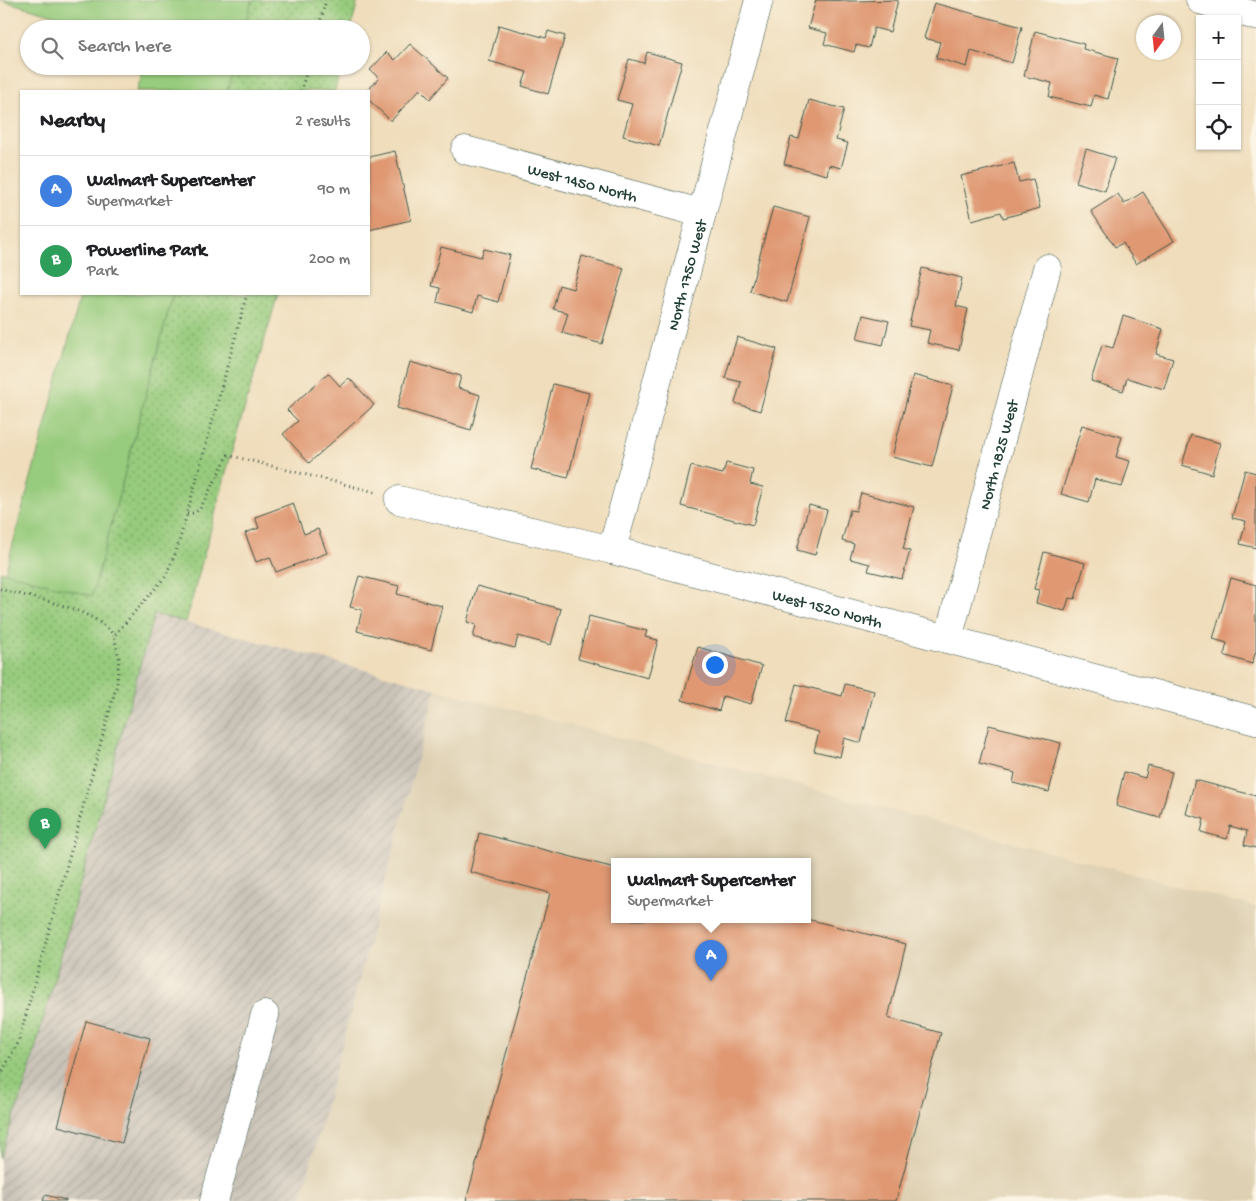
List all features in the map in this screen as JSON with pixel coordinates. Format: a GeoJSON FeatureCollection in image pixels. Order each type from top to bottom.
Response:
{"type":"FeatureCollection","features":[{"type":"Feature","properties":{"kind":"street","name":"North 1750 West"},"geometry":{"type":"LineString","coordinates":[[612,550],[759,0]]}},
{"type":"Feature","properties":{"kind":"street"},"geometry":{"type":"LineString","coordinates":[[1200,0],[1256,16]]}},
{"type":"Feature","properties":{"kind":"street","name":"West 1450 North"},"geometry":{"type":"LineString","coordinates":[[465,150],[702,213]]}},
{"type":"Feature","properties":{"kind":"street","name":"North 1825 West"},"geometry":{"type":"LineString","coordinates":[[948,639],[1047,268]]}},
{"type":"Feature","properties":{"kind":"street","name":"West 1520 North"},"geometry":{"type":"LineString","coordinates":[[399,500],[612,550],[1256,721]]}},
{"type":"Feature","properties":{"kind":"street"},"geometry":{"type":"LineString","coordinates":[[214,1201],[265,1015]]}},
{"type":"Feature","properties":{"kind":"path"},"geometry":{"type":"LineString","coordinates":[[320,20],[326,0]]}},
{"type":"Feature","properties":{"kind":"path"},"geometry":{"type":"LineString","coordinates":[[301,90],[305,75]]}},
{"type":"Feature","properties":{"kind":"path"},"geometry":{"type":"LineString","coordinates":[[114,636],[165,577],[176,552],[247,295]]}},
{"type":"Feature","properties":{"kind":"path"},"geometry":{"type":"LineString","coordinates":[[187,514],[194,513],[200,509],[228,455],[356,487],[399,500]]}},
{"type":"Feature","properties":{"kind":"path"},"geometry":{"type":"LineString","coordinates":[[0,590],[85,613],[103,624],[114,636],[119,658],[116,684],[18,1043],[0,1075]]}},
{"type":"Feature","properties":{"kind":"shaded area"},"geometry":{"type":"Polygon","coordinates":[[[154,614],[436,689],[301,1201],[0,1201],[0,1158],[28,1075],[154,614]]]}},
{"type":"Feature","properties":{"kind":"shaded area"},"geometry":{"type":"Polygon","coordinates":[[[436,689],[1256,907],[1256,1201],[301,1201],[436,689]]]}},
{"type":"Feature","properties":{"kind":"green space"},"geometry":{"type":"Polygon","coordinates":[[[0,0],[252,0],[246,20],[72,20],[0,0]]]}},
{"type":"Feature","properties":{"kind":"green space"},"geometry":{"type":"Polygon","coordinates":[[[252,0],[358,0],[353,20],[246,20],[252,0]]]}},
{"type":"Feature","properties":{"kind":"green space"},"geometry":{"type":"Polygon","coordinates":[[[141,75],[231,75],[227,90],[137,90],[141,75]]]}},
{"type":"Feature","properties":{"kind":"green space"},"geometry":{"type":"Polygon","coordinates":[[[231,75],[339,75],[335,90],[227,90],[231,75]]]}},
{"type":"Feature","properties":{"kind":"green space"},"geometry":{"type":"Polygon","coordinates":[[[81,295],[173,295],[92,597],[5,573],[81,295]]]}},
{"type":"Feature","properties":{"kind":"green space"},"geometry":{"type":"Polygon","coordinates":[[[173,295],[278,295],[230,458],[186,622],[154,614],[28,1075],[0,1158],[0,571],[92,596],[173,295]]]}},
{"type":"Feature","properties":{"kind":"building"},"geometry":{"type":"Polygon","coordinates":[[[816,0],[898,0],[890,32],[874,28],[869,48],[856,45],[854,52],[824,44],[827,33],[808,28],[816,0]]]}},
{"type":"Feature","properties":{"kind":"building"},"geometry":{"type":"Polygon","coordinates":[[[934,3],[1022,27],[1012,63],[971,51],[967,67],[936,58],[940,42],[924,38],[934,3]]]}},
{"type":"Feature","properties":{"kind":"building"},"geometry":{"type":"Polygon","coordinates":[[[499,25],[546,38],[548,31],[565,36],[548,94],[522,86],[527,72],[489,61],[499,25]]]}},
{"type":"Feature","properties":{"kind":"building"},"geometry":{"type":"Polygon","coordinates":[[[1035,31],[1084,44],[1083,49],[1118,58],[1108,99],[1094,95],[1091,107],[1049,97],[1052,83],[1024,76],[1035,31]]]}},
{"type":"Feature","properties":{"kind":"building"},"geometry":{"type":"Polygon","coordinates":[[[410,44],[448,78],[430,99],[420,89],[391,121],[370,101],[370,90],[368,90],[379,78],[370,70],[387,52],[395,60],[410,44]]]}},
{"type":"Feature","properties":{"kind":"building"},"geometry":{"type":"Polygon","coordinates":[[[647,52],[682,62],[659,146],[623,136],[632,104],[617,100],[629,59],[644,63],[647,52]]]}},
{"type":"Feature","properties":{"kind":"building"},"geometry":{"type":"Polygon","coordinates":[[[809,100],[844,109],[836,140],[848,143],[841,168],[829,165],[827,175],[784,164],[791,137],[799,139],[809,100]]]}},
{"type":"Feature","properties":{"kind":"building"},"geometry":{"type":"Polygon","coordinates":[[[1086,149],[1115,158],[1105,191],[1076,182],[1086,149]]]}},
{"type":"Feature","properties":{"kind":"building"},"geometry":{"type":"Polygon","coordinates":[[[395,151],[411,220],[370,230],[370,157],[395,151]]]}},
{"type":"Feature","properties":{"kind":"building"},"geometry":{"type":"Polygon","coordinates":[[[1014,163],[1019,182],[1033,179],[1040,208],[1003,218],[1001,212],[972,220],[961,176],[1014,163]]]}},
{"type":"Feature","properties":{"kind":"building"},"geometry":{"type":"Polygon","coordinates":[[[1143,192],[1174,241],[1136,264],[1123,243],[1115,247],[1091,211],[1118,194],[1124,204],[1143,192]]]}},
{"type":"Feature","properties":{"kind":"building"},"geometry":{"type":"Polygon","coordinates":[[[773,207],[810,217],[787,302],[750,291],[773,207]]]}},
{"type":"Feature","properties":{"kind":"building"},"geometry":{"type":"Polygon","coordinates":[[[441,247],[481,257],[484,249],[510,255],[498,302],[477,296],[473,312],[437,302],[440,288],[431,286],[441,247]]]}},
{"type":"Feature","properties":{"kind":"building"},"geometry":{"type":"Polygon","coordinates":[[[582,256],[624,268],[602,344],[562,333],[568,313],[553,309],[559,285],[573,289],[582,256]]]}},
{"type":"Feature","properties":{"kind":"building"},"geometry":{"type":"Polygon","coordinates":[[[922,268],[962,278],[956,306],[968,309],[959,350],[927,343],[930,330],[909,326],[922,268]]]}},
{"type":"Feature","properties":{"kind":"building"},"geometry":{"type":"Polygon","coordinates":[[[863,315],[889,321],[883,345],[857,339],[863,315]]]}},
{"type":"Feature","properties":{"kind":"building"},"geometry":{"type":"Polygon","coordinates":[[[1123,316],[1163,329],[1156,354],[1173,359],[1164,389],[1127,378],[1123,391],[1091,381],[1102,345],[1113,348],[1123,316]]]}},
{"type":"Feature","properties":{"kind":"building"},"geometry":{"type":"Polygon","coordinates":[[[737,337],[777,349],[760,411],[735,403],[741,382],[725,378],[737,337]]]}},
{"type":"Feature","properties":{"kind":"building"},"geometry":{"type":"Polygon","coordinates":[[[410,362],[461,376],[458,388],[480,395],[471,430],[397,408],[410,362]]]}},
{"type":"Feature","properties":{"kind":"building"},"geometry":{"type":"Polygon","coordinates":[[[328,373],[340,386],[349,378],[374,405],[309,463],[283,434],[298,421],[287,410],[328,373]]]}},
{"type":"Feature","properties":{"kind":"building"},"geometry":{"type":"Polygon","coordinates":[[[913,375],[953,386],[932,467],[892,457],[913,375]]]}},
{"type":"Feature","properties":{"kind":"building"},"geometry":{"type":"Polygon","coordinates":[[[553,384],[589,393],[568,478],[531,469],[553,384]]]}},
{"type":"Feature","properties":{"kind":"building"},"geometry":{"type":"Polygon","coordinates":[[[1082,425],[1122,437],[1116,457],[1130,461],[1122,487],[1095,479],[1089,502],[1061,494],[1082,425]]]}},
{"type":"Feature","properties":{"kind":"building"},"geometry":{"type":"Polygon","coordinates":[[[1191,435],[1220,443],[1212,474],[1182,465],[1191,435]]]}},
{"type":"Feature","properties":{"kind":"building"},"geometry":{"type":"Polygon","coordinates":[[[726,463],[753,470],[750,484],[763,487],[753,525],[681,506],[691,466],[723,474],[726,463]]]}},
{"type":"Feature","properties":{"kind":"building"},"geometry":{"type":"Polygon","coordinates":[[[1245,470],[1256,473],[1256,548],[1240,544],[1246,521],[1232,518],[1245,470]]]}},
{"type":"Feature","properties":{"kind":"building"},"geometry":{"type":"Polygon","coordinates":[[[861,493],[914,507],[903,549],[910,551],[902,579],[868,571],[870,564],[850,559],[854,544],[842,541],[850,510],[856,511],[861,493]]]}},
{"type":"Feature","properties":{"kind":"building"},"geometry":{"type":"Polygon","coordinates":[[[293,503],[304,534],[318,529],[327,553],[276,572],[270,557],[256,562],[245,533],[259,528],[255,517],[293,503]]]}},
{"type":"Feature","properties":{"kind":"building"},"geometry":{"type":"Polygon","coordinates":[[[809,505],[827,510],[815,555],[797,550],[809,505]]]}},
{"type":"Feature","properties":{"kind":"building"},"geometry":{"type":"Polygon","coordinates":[[[1044,552],[1085,563],[1075,599],[1069,598],[1065,611],[1036,603],[1039,590],[1034,589],[1044,552]]]}},
{"type":"Feature","properties":{"kind":"building"},"geometry":{"type":"Polygon","coordinates":[[[359,576],[399,586],[397,594],[442,606],[431,650],[357,631],[362,610],[350,607],[359,576]]]}},
{"type":"Feature","properties":{"kind":"building"},"geometry":{"type":"Polygon","coordinates":[[[1231,578],[1256,585],[1256,651],[1252,664],[1224,655],[1227,643],[1213,639],[1231,578]]]}},
{"type":"Feature","properties":{"kind":"building"},"geometry":{"type":"Polygon","coordinates":[[[477,586],[561,609],[551,645],[518,636],[515,648],[473,637],[476,625],[467,622],[477,586]]]}},
{"type":"Feature","properties":{"kind":"building"},"geometry":{"type":"Polygon","coordinates":[[[589,616],[647,631],[645,637],[658,640],[648,678],[578,659],[589,616]]]}},
{"type":"Feature","properties":{"kind":"building"},"geometry":{"type":"Polygon","coordinates":[[[698,647],[762,666],[751,704],[723,696],[719,711],[682,700],[698,647]]]}},
{"type":"Feature","properties":{"kind":"building"},"geometry":{"type":"Polygon","coordinates":[[[796,684],[842,696],[845,684],[874,691],[861,743],[844,738],[840,757],[814,751],[819,732],[786,723],[796,684]]]}},
{"type":"Feature","properties":{"kind":"building"},"geometry":{"type":"Polygon","coordinates":[[[989,725],[1061,743],[1049,792],[1013,783],[1015,773],[979,764],[989,725]]]}},
{"type":"Feature","properties":{"kind":"building"},"geometry":{"type":"Polygon","coordinates":[[[1148,766],[1172,772],[1160,818],[1116,806],[1124,772],[1145,778],[1148,766]]]}},
{"type":"Feature","properties":{"kind":"building"},"geometry":{"type":"Polygon","coordinates":[[[1195,780],[1256,796],[1256,848],[1244,845],[1247,831],[1230,826],[1227,839],[1201,832],[1204,819],[1186,814],[1195,780]]]}},
{"type":"Feature","properties":{"kind":"building"},"geometry":{"type":"Polygon","coordinates":[[[479,833],[611,867],[611,923],[811,923],[811,920],[906,944],[888,1018],[941,1033],[896,1201],[466,1201],[550,893],[470,872],[479,833]]]}},
{"type":"Feature","properties":{"kind":"building"},"geometry":{"type":"Polygon","coordinates":[[[86,1021],[150,1038],[122,1143],[58,1126],[86,1021]]]}},
{"type":"Feature","properties":{"kind":"building"},"geometry":{"type":"Polygon","coordinates":[[[45,1195],[66,1200],[66,1201],[43,1201],[45,1195]]]}},
{"type":"Feature","properties":{"kind":"place","name":"Powerline Park"},"geometry":{"type":"Point","coordinates":[45,849]}},
{"type":"Feature","properties":{"kind":"place","name":"Walmart Supercenter"},"geometry":{"type":"Point","coordinates":[711,981]}}]}
